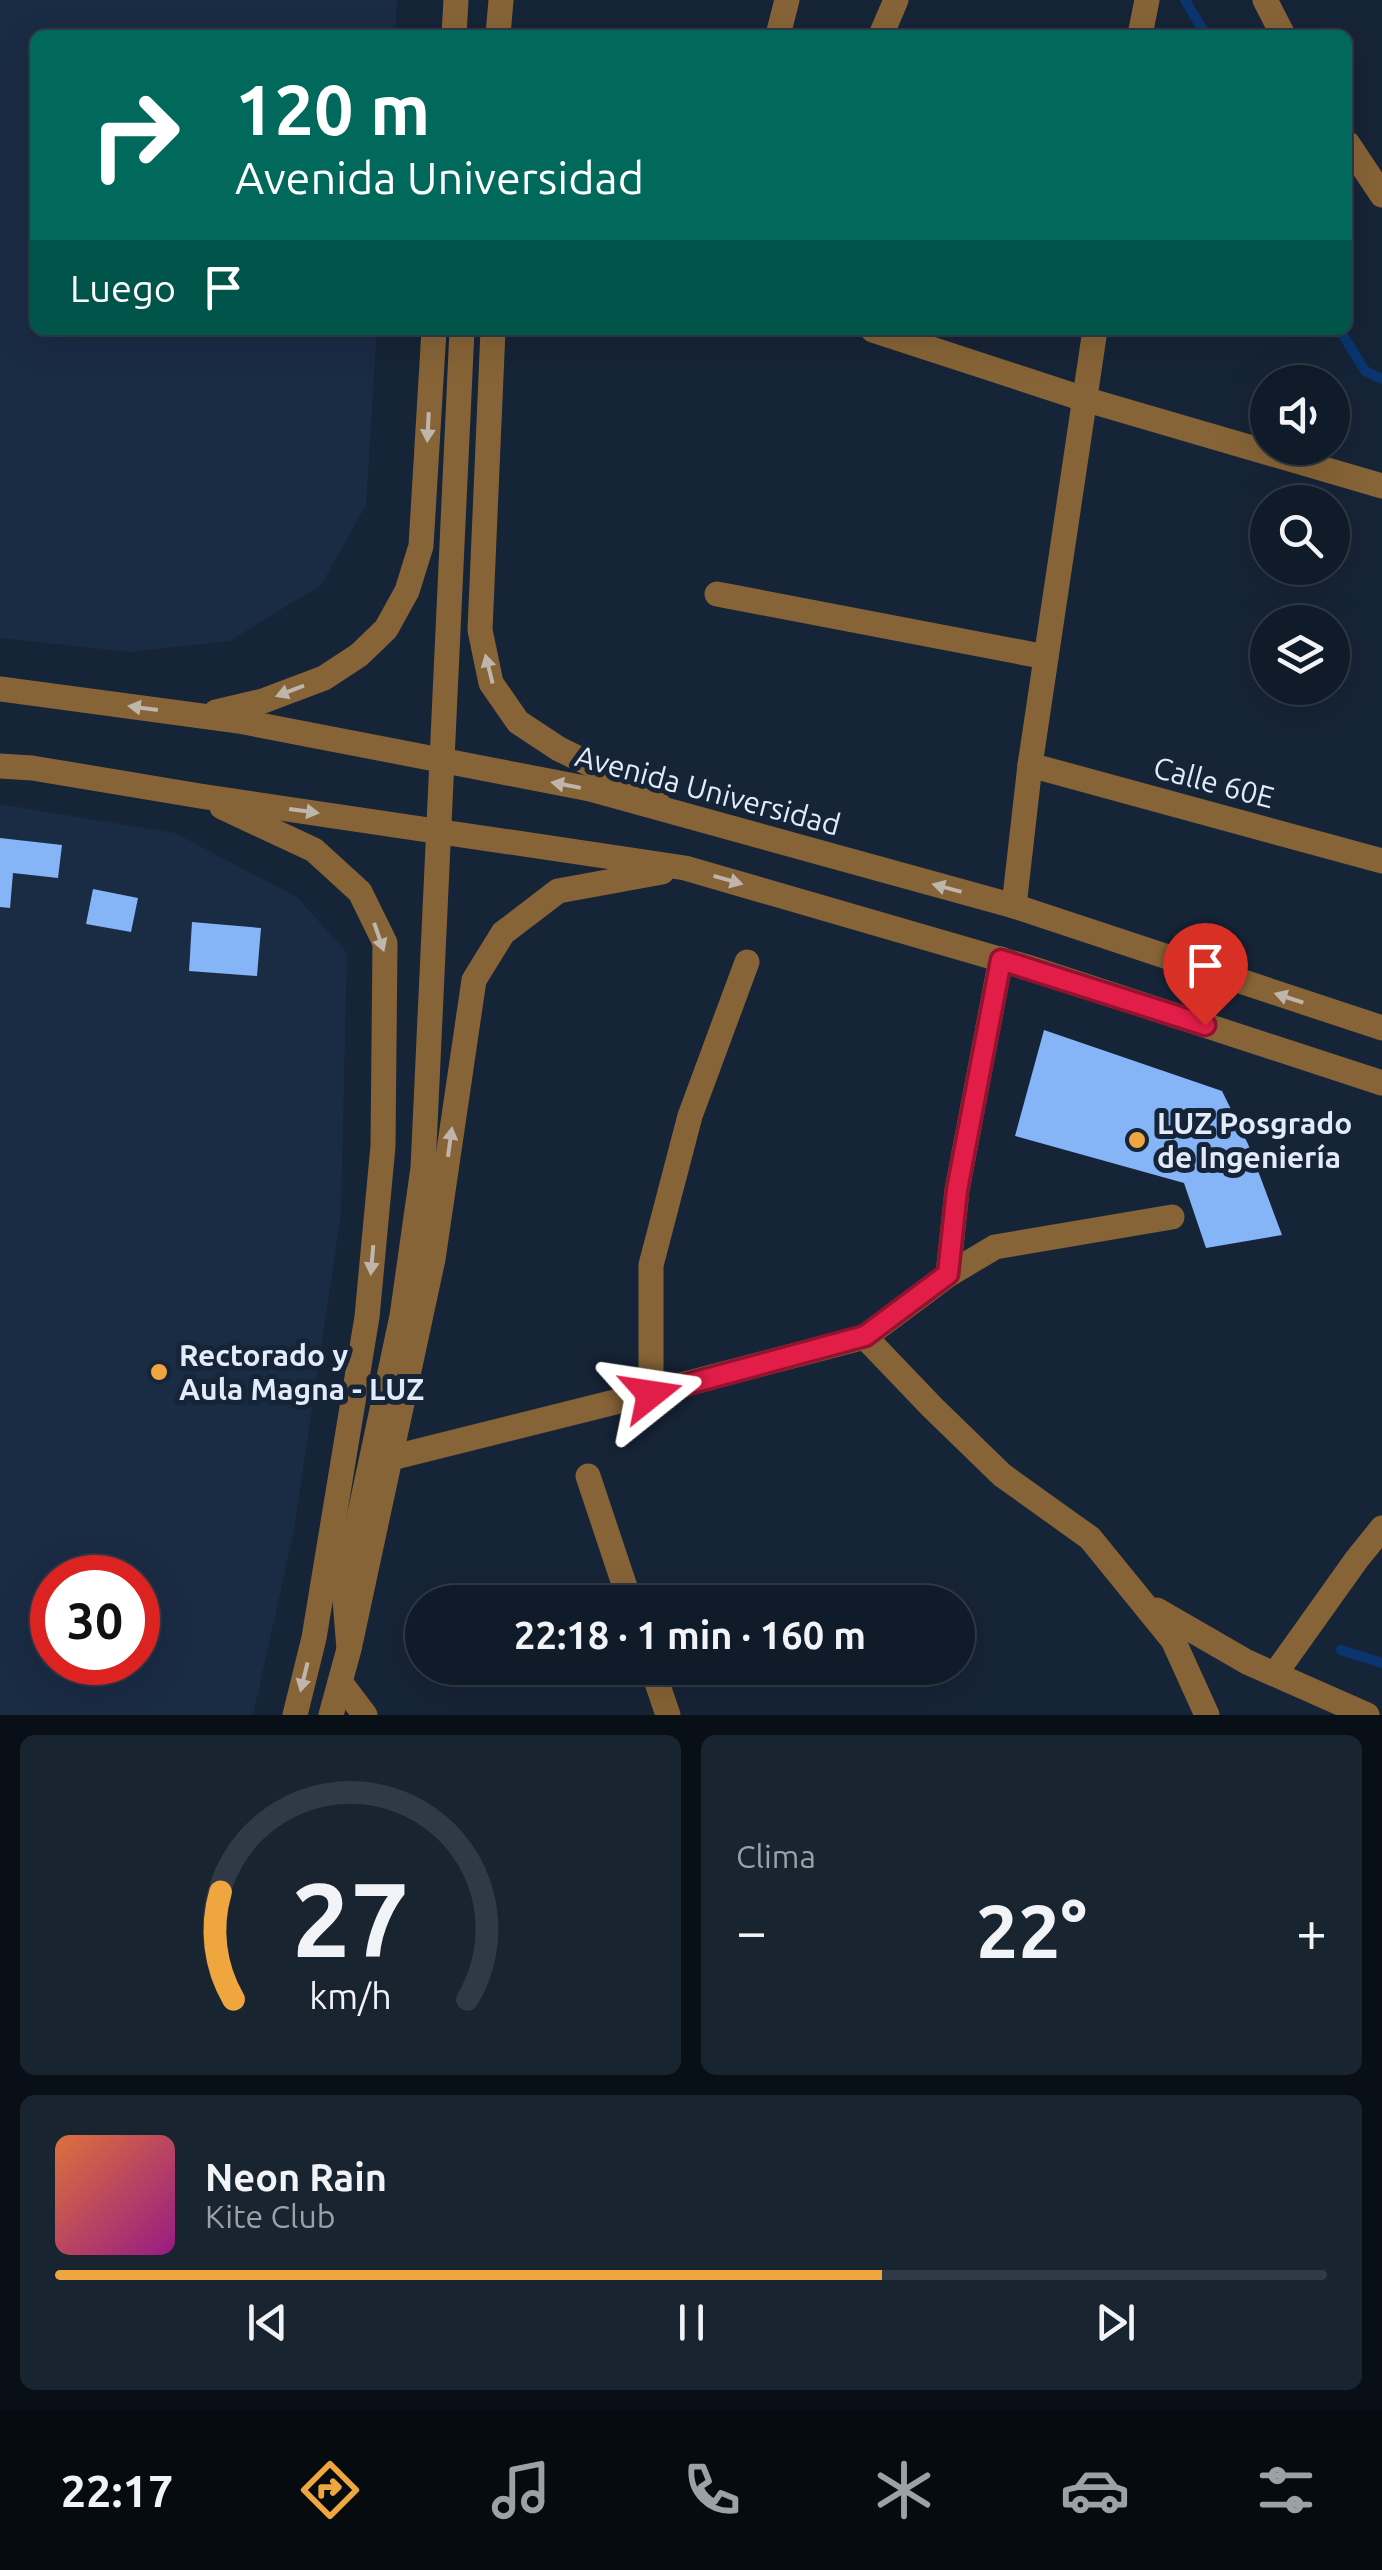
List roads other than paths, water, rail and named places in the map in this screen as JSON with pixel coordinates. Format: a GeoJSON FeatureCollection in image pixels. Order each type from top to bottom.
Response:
{"type":"FeatureCollection","features":[{"type":"Feature","properties":{"kind":"street"},"geometry":{"type":"LineString","coordinates":[[454,30],[456,0]]}},
{"type":"Feature","properties":{"kind":"street"},"geometry":{"type":"LineString","coordinates":[[498,30],[501,0]]}},
{"type":"Feature","properties":{"kind":"street"},"geometry":{"type":"LineString","coordinates":[[779,30],[787,0]]}},
{"type":"Feature","properties":{"kind":"street"},"geometry":{"type":"LineString","coordinates":[[884,30],[896,0]]}},
{"type":"Feature","properties":{"kind":"street"},"geometry":{"type":"LineString","coordinates":[[1141,30],[1147,0]]}},
{"type":"Feature","properties":{"kind":"street"},"geometry":{"type":"LineString","coordinates":[[1265,0],[1280,30]]}},
{"type":"Feature","properties":{"kind":"street"},"geometry":{"type":"LineString","coordinates":[[1352,150],[1382,195]]}},
{"type":"Feature","properties":{"kind":"street"},"geometry":{"type":"LineString","coordinates":[[199,715],[263,701],[324,678],[359,655],[386,629],[407,592],[421,546],[434,335]]}},
{"type":"Feature","properties":{"kind":"street"},"geometry":{"type":"LineString","coordinates":[[349,1649],[344,1588],[402,1316],[423,1168],[462,335]]}},
{"type":"Feature","properties":{"kind":"street"},"geometry":{"type":"LineString","coordinates":[[493,335],[480,630],[492,683],[518,722],[558,749],[704,822]]}},
{"type":"Feature","properties":{"kind":"street"},"geometry":{"type":"LineString","coordinates":[[887,335],[1084,399],[1382,486]]}},
{"type":"Feature","properties":{"kind":"street"},"geometry":{"type":"LineString","coordinates":[[1014,906],[1030,766],[1094,335]]}},
{"type":"Feature","properties":{"kind":"street"},"geometry":{"type":"LineString","coordinates":[[717,594],[1046,657]]}},
{"type":"Feature","properties":{"kind":"street","name":"Avenida Universidad"},"geometry":{"type":"LineString","coordinates":[[0,688],[239,721],[590,790],[1014,906],[1382,1028]]}},
{"type":"Feature","properties":{"kind":"street"},"geometry":{"type":"LineString","coordinates":[[0,766],[685,868],[1001,960],[1382,1083]]}},
{"type":"Feature","properties":{"kind":"street","name":"Calle 60E"},"geometry":{"type":"LineString","coordinates":[[1030,766],[1382,861]]}},
{"type":"Feature","properties":{"kind":"street"},"geometry":{"type":"LineString","coordinates":[[200,796],[314,850],[360,892],[385,943],[383,1146],[367,1317],[314,1638],[295,1715]]}},
{"type":"Feature","properties":{"kind":"street"},"geometry":{"type":"LineString","coordinates":[[331,1715],[349,1649],[433,1260],[474,980],[503,934],[558,891],[685,868]]}},
{"type":"Feature","properties":{"kind":"street"},"geometry":{"type":"LineString","coordinates":[[948,1274],[957,1190],[1001,960]]}},
{"type":"Feature","properties":{"kind":"street"},"geometry":{"type":"LineString","coordinates":[[651,1394],[651,1265],[690,1116],[747,962]]}},
{"type":"Feature","properties":{"kind":"street"},"geometry":{"type":"LineString","coordinates":[[391,1458],[865,1336],[948,1274],[995,1247],[1172,1217]]}},
{"type":"Feature","properties":{"kind":"street"},"geometry":{"type":"LineString","coordinates":[[865,1336],[1002,1474],[1090,1538],[1172,1640],[1207,1715]]}},
{"type":"Feature","properties":{"kind":"street"},"geometry":{"type":"LineString","coordinates":[[588,1476],[624,1585]]}},
{"type":"Feature","properties":{"kind":"street"},"geometry":{"type":"LineString","coordinates":[[1274,1674],[1382,1528]]}},
{"type":"Feature","properties":{"kind":"street"},"geometry":{"type":"LineString","coordinates":[[314,1638],[344,1588]]}},
{"type":"Feature","properties":{"kind":"street"},"geometry":{"type":"LineString","coordinates":[[1140,1600],[1247,1662],[1367,1715]]}},
{"type":"Feature","properties":{"kind":"street"},"geometry":{"type":"LineString","coordinates":[[340,1682],[365,1715]]}},
{"type":"Feature","properties":{"kind":"street"},"geometry":{"type":"LineString","coordinates":[[658,1685],[668,1715]]}},
{"type":"Feature","properties":{"kind":"waterway"},"geometry":{"type":"LineString","coordinates":[[1185,0],[1203,30]]}},
{"type":"Feature","properties":{"kind":"waterway"},"geometry":{"type":"LineString","coordinates":[[1343,335],[1365,371],[1382,379]]}},
{"type":"Feature","properties":{"kind":"waterway"},"geometry":{"type":"LineString","coordinates":[[1341,1650],[1382,1663]]}},
{"type":"Feature","properties":{"kind":"place","name":"LUZ Posgrado de Ingeniería"},"geometry":{"type":"Point","coordinates":[1137,1140]}},
{"type":"Feature","properties":{"kind":"place","name":"Rectorado y Aula Magna - LUZ"},"geometry":{"type":"Point","coordinates":[159,1372]}}]}
